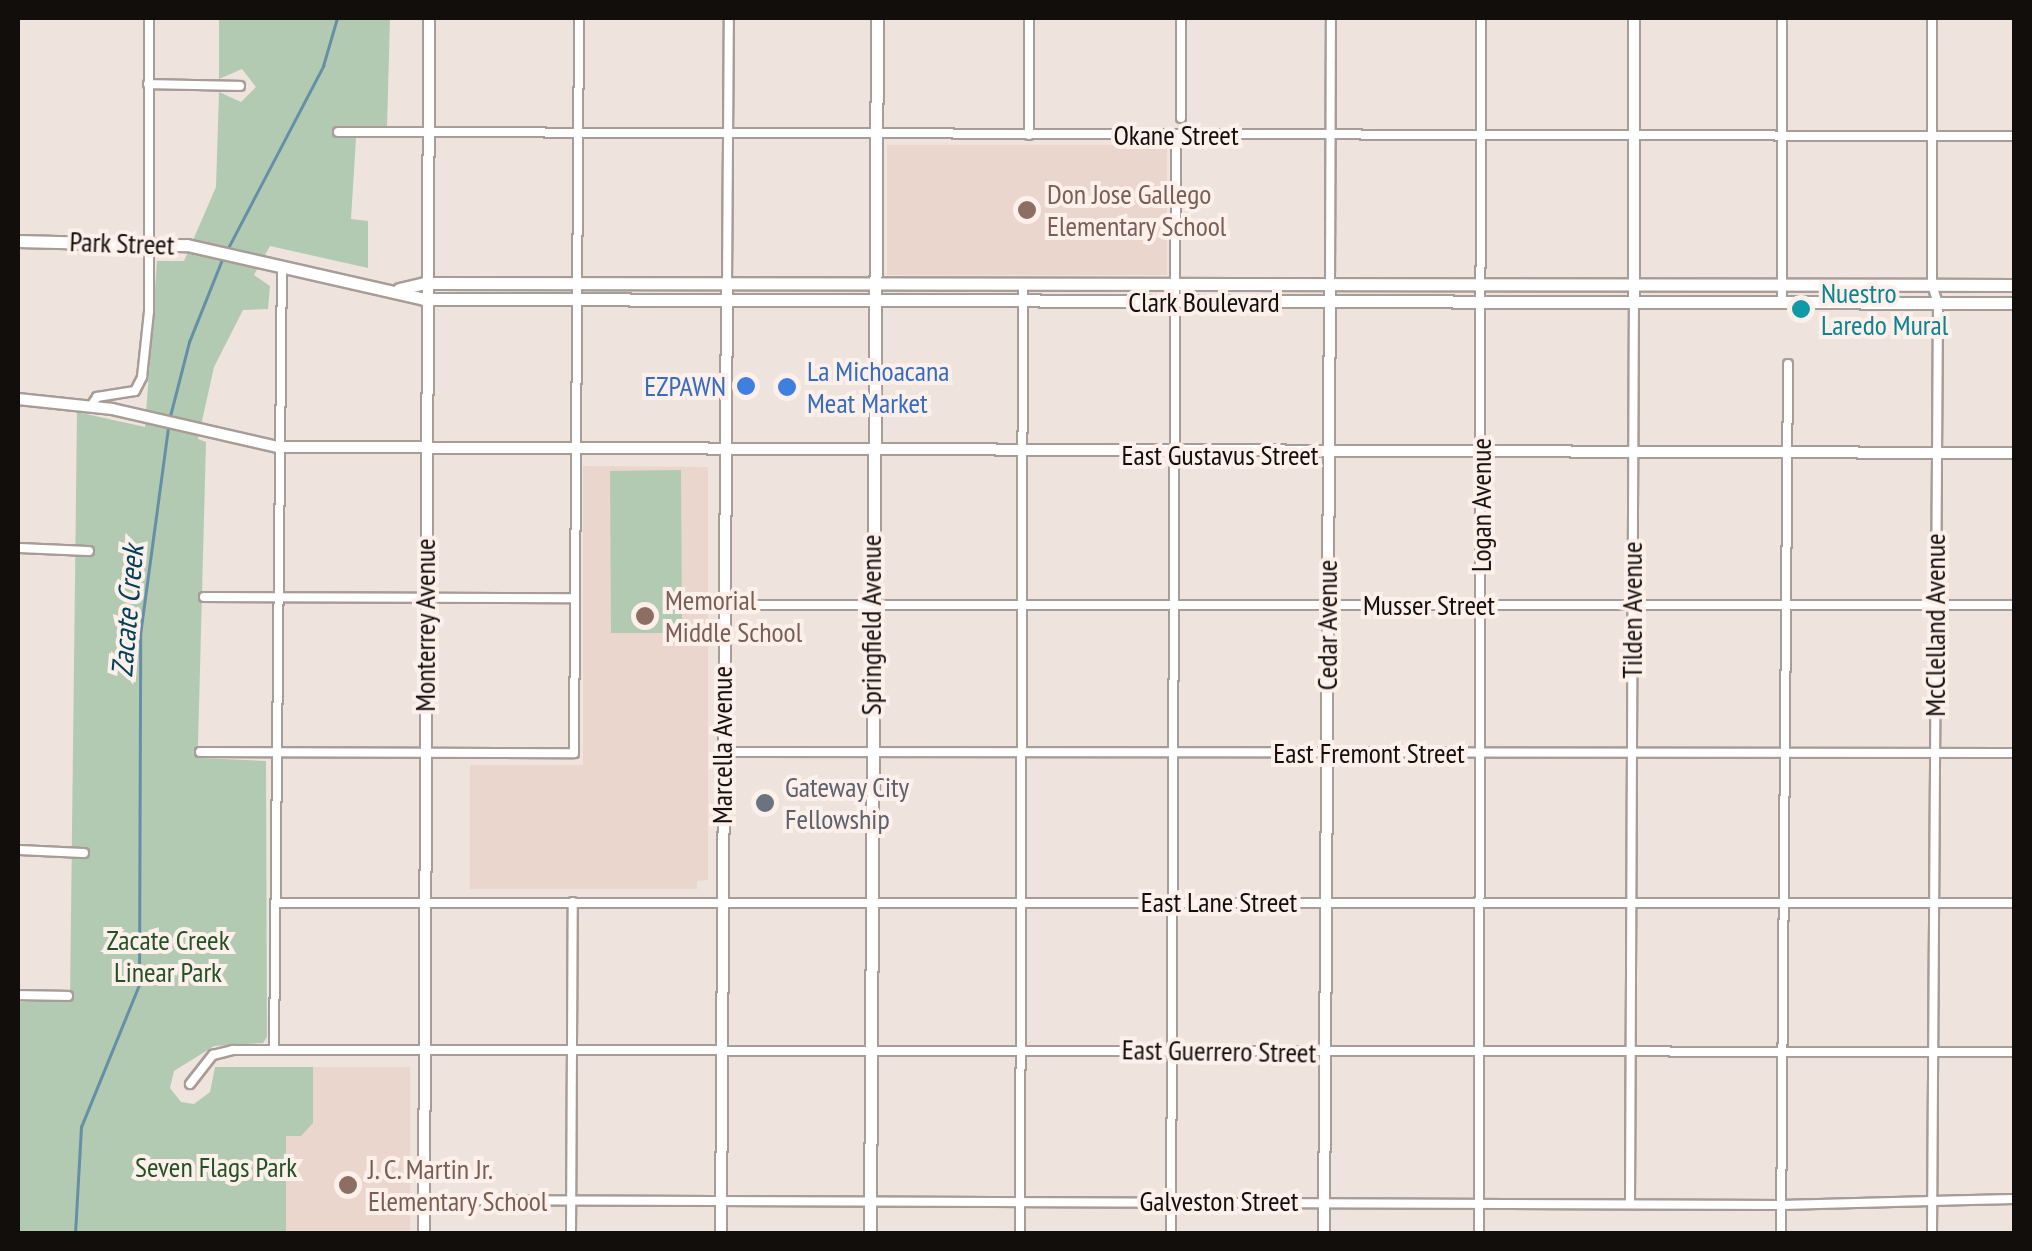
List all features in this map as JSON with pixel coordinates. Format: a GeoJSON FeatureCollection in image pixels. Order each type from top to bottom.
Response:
{"type":"FeatureCollection","features":[{"type":"Feature","properties":{"kind":"main road","name":"Springfield Avenue"},"geometry":{"type":"LineString","coordinates":[[870,1234],[876,18]]}},
{"type":"Feature","properties":{"kind":"main road","name":"Park Street"},"geometry":{"type":"LineString","coordinates":[[18,241],[148,241],[226,252]]}},
{"type":"Feature","properties":{"kind":"main road","name":"Clark Boulevard"},"geometry":{"type":"LineString","coordinates":[[226,252],[424,299],[2014,303]]}},
{"type":"Feature","properties":{"kind":"main road","name":"Clark Boulevard"},"geometry":{"type":"LineString","coordinates":[[395,290],[424,283],[2014,285]]}},
{"type":"Feature","properties":{"kind":"street"},"geometry":{"type":"LineString","coordinates":[[91,406],[97,397],[139,386],[148,241],[149,18]]}},
{"type":"Feature","properties":{"kind":"street","name":"Monterrey Avenue"},"geometry":{"type":"LineString","coordinates":[[424,1234],[424,283],[429,18]]}},
{"type":"Feature","properties":{"kind":"street"},"geometry":{"type":"LineString","coordinates":[[200,752],[574,753],[579,18]]}},
{"type":"Feature","properties":{"kind":"street","name":"Marcella Avenue"},"geometry":{"type":"LineString","coordinates":[[721,1234],[722,452],[729,18]]}},
{"type":"Feature","properties":{"kind":"street"},"geometry":{"type":"LineString","coordinates":[[1029,18],[1029,134]]}},
{"type":"Feature","properties":{"kind":"street"},"geometry":{"type":"LineString","coordinates":[[1180,18],[1181,118]]}},
{"type":"Feature","properties":{"kind":"street","name":"Cedar Avenue"},"geometry":{"type":"LineString","coordinates":[[1324,1234],[1332,18]]}},
{"type":"Feature","properties":{"kind":"street","name":"Logan Avenue"},"geometry":{"type":"LineString","coordinates":[[1479,1234],[1482,18]]}},
{"type":"Feature","properties":{"kind":"street","name":"Tilden Avenue"},"geometry":{"type":"LineString","coordinates":[[1630,1203],[1634,18]]}},
{"type":"Feature","properties":{"kind":"street"},"geometry":{"type":"LineString","coordinates":[[1782,18],[1782,302]]}},
{"type":"Feature","properties":{"kind":"street","name":"McClelland Avenue"},"geometry":{"type":"LineString","coordinates":[[1932,18],[1932,285],[1938,303],[1932,1234]]}},
{"type":"Feature","properties":{"kind":"street"},"geometry":{"type":"LineString","coordinates":[[148,84],[240,86]]}},
{"type":"Feature","properties":{"kind":"street","name":"Okane Street"},"geometry":{"type":"LineString","coordinates":[[338,132],[2014,136]]}},
{"type":"Feature","properties":{"kind":"street"},"geometry":{"type":"LineString","coordinates":[[1171,1234],[1176,135]]}},
{"type":"Feature","properties":{"kind":"street"},"geometry":{"type":"LineString","coordinates":[[274,1050],[282,266]]}},
{"type":"Feature","properties":{"kind":"street"},"geometry":{"type":"LineString","coordinates":[[1020,1234],[1023,283]]}},
{"type":"Feature","properties":{"kind":"street"},"geometry":{"type":"LineString","coordinates":[[1781,1234],[1788,364]]}},
{"type":"Feature","properties":{"kind":"street","name":"East Gustavus Street"},"geometry":{"type":"LineString","coordinates":[[18,398],[91,406],[278,448],[1022,455],[2014,454]]}},
{"type":"Feature","properties":{"kind":"street"},"geometry":{"type":"LineString","coordinates":[[18,548],[89,550]]}},
{"type":"Feature","properties":{"kind":"street"},"geometry":{"type":"LineString","coordinates":[[204,597],[574,598]]}},
{"type":"Feature","properties":{"kind":"street","name":"Musser Street"},"geometry":{"type":"LineString","coordinates":[[722,604],[2014,605]]}},
{"type":"Feature","properties":{"kind":"street","name":"East Fremont Street"},"geometry":{"type":"LineString","coordinates":[[723,752],[2014,754]]}},
{"type":"Feature","properties":{"kind":"street"},"geometry":{"type":"LineString","coordinates":[[18,850],[84,854]]}},
{"type":"Feature","properties":{"kind":"street"},"geometry":{"type":"LineString","coordinates":[[571,1234],[573,902]]}},
{"type":"Feature","properties":{"kind":"street","name":"East Lane Street"},"geometry":{"type":"LineString","coordinates":[[275,903],[2014,903]]}},
{"type":"Feature","properties":{"kind":"street"},"geometry":{"type":"LineString","coordinates":[[18,995],[68,996]]}},
{"type":"Feature","properties":{"kind":"street","name":"East Guerrero Street"},"geometry":{"type":"LineString","coordinates":[[190,1084],[213,1055],[274,1050],[2014,1052]]}},
{"type":"Feature","properties":{"kind":"street","name":"Galveston Street"},"geometry":{"type":"LineString","coordinates":[[424,1200],[1781,1205],[2014,1199]]}},
{"type":"Feature","properties":{"kind":"shaded area","name":"Don Jose Gallego Elementary School"},"geometry":{"type":"Polygon","coordinates":[[[887,145],[1167,145],[1167,275],[887,275],[887,145]]]}},
{"type":"Feature","properties":{"kind":"shaded area","name":"Memorial Middle School"},"geometry":{"type":"Polygon","coordinates":[[[583,466],[708,467],[708,880],[697,881],[697,889],[470,889],[470,765],[583,765],[583,466]]]}},
{"type":"Feature","properties":{"kind":"shaded area","name":"J. C. Martin Jr. Elementary School"},"geometry":{"type":"Polygon","coordinates":[[[313,1067],[410,1067],[410,1233],[286,1234],[286,1135],[313,1123],[313,1067]]]}},
{"type":"Feature","properties":{"kind":"green space","name":"Zacate Creek Linear Park"},"geometry":{"type":"Polygon","coordinates":[[[219,18],[390,18],[387,127],[337,127],[337,137],[356,138],[351,219],[368,221],[368,268],[270,246],[254,275],[270,286],[268,309],[243,310],[214,367],[198,439],[206,442],[198,745],[202,758],[266,761],[267,1037],[263,1043],[214,1046],[174,1071],[170,1088],[181,1102],[194,1104],[210,1092],[215,1067],[313,1067],[313,1123],[301,1136],[286,1136],[286,1233],[18,1233],[18,1002],[70,1000],[77,412],[145,427],[157,261],[184,261],[216,187],[219,92],[241,102],[256,87],[242,69],[219,79],[219,18]]]}},
{"type":"Feature","properties":{"kind":"green space"},"geometry":{"type":"Polygon","coordinates":[[[681,470],[682,633],[611,633],[610,471],[681,470]]]}},
{"type":"Feature","properties":{"kind":"waterway","name":"Zacate Creek"},"geometry":{"type":"LineString","coordinates":[[227,250],[323,66],[337,18]]}},
{"type":"Feature","properties":{"kind":"waterway","name":"Zacate Creek"},"geometry":{"type":"LineString","coordinates":[[169,420],[189,342],[223,257]]}},
{"type":"Feature","properties":{"kind":"waterway","name":"Zacate Creek"},"geometry":{"type":"LineString","coordinates":[[75,1234],[81,1127],[139,985],[140,635],[168,428]]}},
{"type":"Feature","properties":{"kind":"place","name":"Don Jose Gallego Elementary School"},"geometry":{"type":"Point","coordinates":[1027,210]}},
{"type":"Feature","properties":{"kind":"place","name":"Nuestro Laredo Mural"},"geometry":{"type":"Point","coordinates":[1801,309]}},
{"type":"Feature","properties":{"kind":"place","name":"EZPAWN"},"geometry":{"type":"Point","coordinates":[746,386]}},
{"type":"Feature","properties":{"kind":"place","name":"La Michoacana Meat Market"},"geometry":{"type":"Point","coordinates":[787,387]}},
{"type":"Feature","properties":{"kind":"place","name":"Memorial Middle School"},"geometry":{"type":"Point","coordinates":[645,616]}},
{"type":"Feature","properties":{"kind":"place","name":"Gateway City Fellowship"},"geometry":{"type":"Point","coordinates":[765,803]}},
{"type":"Feature","properties":{"kind":"place","name":"J. C. Martin Jr. Elementary School"},"geometry":{"type":"Point","coordinates":[348,1185]}},
{"type":"Feature","properties":{"kind":"park label","name":"Seven Flags Park"},"geometry":{"type":"Point","coordinates":[216,1167]}}]}
